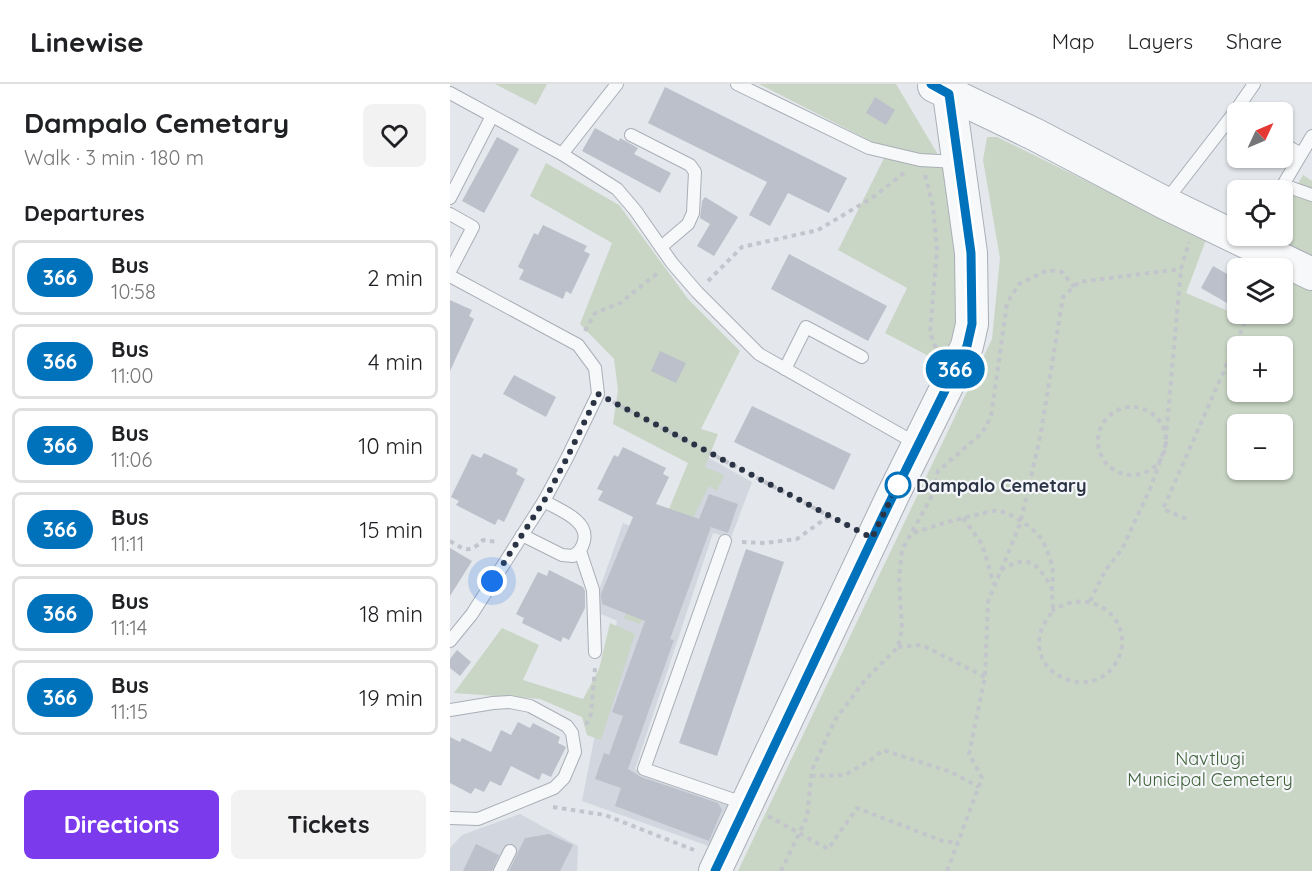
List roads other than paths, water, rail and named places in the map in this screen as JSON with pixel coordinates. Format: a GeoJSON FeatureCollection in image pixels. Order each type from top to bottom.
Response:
{"type":"FeatureCollection","features":[{"type":"Feature","properties":{"kind":"street"},"geometry":{"type":"LineString","coordinates":[[942,87],[985,88],[1036,135]]}},
{"type":"Feature","properties":{"kind":"street"},"geometry":{"type":"LineString","coordinates":[[942,87],[1165,203],[1227,230]]}},
{"type":"Feature","properties":{"kind":"street"},"geometry":{"type":"LineString","coordinates":[[705,860],[757,810],[872,538],[967,346],[972,324],[971,253],[958,162],[942,87]]}},
{"type":"Feature","properties":{"kind":"street"},"geometry":{"type":"LineString","coordinates":[[1262,246],[1312,274]]}},
{"type":"Feature","properties":{"kind":"lane"},"geometry":{"type":"LineString","coordinates":[[562,154],[616,84]]}},
{"type":"Feature","properties":{"kind":"lane"},"geometry":{"type":"LineString","coordinates":[[737,84],[869,148],[920,159],[958,162]]}},
{"type":"Feature","properties":{"kind":"lane"},"geometry":{"type":"LineString","coordinates":[[1244,102],[1254,84]]}},
{"type":"Feature","properties":{"kind":"lane"},"geometry":{"type":"LineString","coordinates":[[450,93],[562,154],[617,189],[635,210],[672,263],[697,292],[759,354],[918,444]]}},
{"type":"Feature","properties":{"kind":"lane"},"geometry":{"type":"LineString","coordinates":[[450,198],[492,116]]}},
{"type":"Feature","properties":{"kind":"lane"},"geometry":{"type":"LineString","coordinates":[[1165,203],[1227,126]]}},
{"type":"Feature","properties":{"kind":"lane"},"geometry":{"type":"LineString","coordinates":[[631,135],[690,165],[695,172],[693,213],[688,225],[661,247]]}},
{"type":"Feature","properties":{"kind":"lane"},"geometry":{"type":"LineString","coordinates":[[1286,180],[1312,136]]}},
{"type":"Feature","properties":{"kind":"lane"},"geometry":{"type":"LineString","coordinates":[[1293,149],[1301,154]]}},
{"type":"Feature","properties":{"kind":"lane"},"geometry":{"type":"LineString","coordinates":[[1293,191],[1312,195]]}},
{"type":"Feature","properties":{"kind":"lane"},"geometry":{"type":"LineString","coordinates":[[450,214],[473,226],[450,271]]}},
{"type":"Feature","properties":{"kind":"lane"},"geometry":{"type":"LineString","coordinates":[[450,276],[578,345],[595,368],[598,394],[544,501],[472,614],[450,641]]}},
{"type":"Feature","properties":{"kind":"lane"},"geometry":{"type":"LineString","coordinates":[[785,369],[806,327],[862,357]]}},
{"type":"Feature","properties":{"kind":"lane"},"geometry":{"type":"LineString","coordinates":[[522,535],[562,555],[573,556],[580,551],[585,539],[583,527],[579,522],[544,501]]}},
{"type":"Feature","properties":{"kind":"lane"},"geometry":{"type":"LineString","coordinates":[[725,541],[644,770],[757,810]]}},
{"type":"Feature","properties":{"kind":"lane"},"geometry":{"type":"LineString","coordinates":[[580,551],[593,590],[595,652]]}},
{"type":"Feature","properties":{"kind":"lane"},"geometry":{"type":"LineString","coordinates":[[450,710],[510,702],[530,706],[558,719],[567,726],[572,733],[575,752],[564,778],[554,788],[478,819],[450,818]]}},
{"type":"Feature","properties":{"kind":"lane"},"geometry":{"type":"LineString","coordinates":[[500,871],[510,851]]}},
{"type":"Feature","properties":{"kind":"place","name":"Dampalo Cemetary"},"geometry":{"type":"Point","coordinates":[898,485]}},
{"type":"Feature","properties":{"kind":"park label","name":"Navtlugi Municipal Cemetery"},"geometry":{"type":"Point","coordinates":[1210,768]}}]}
